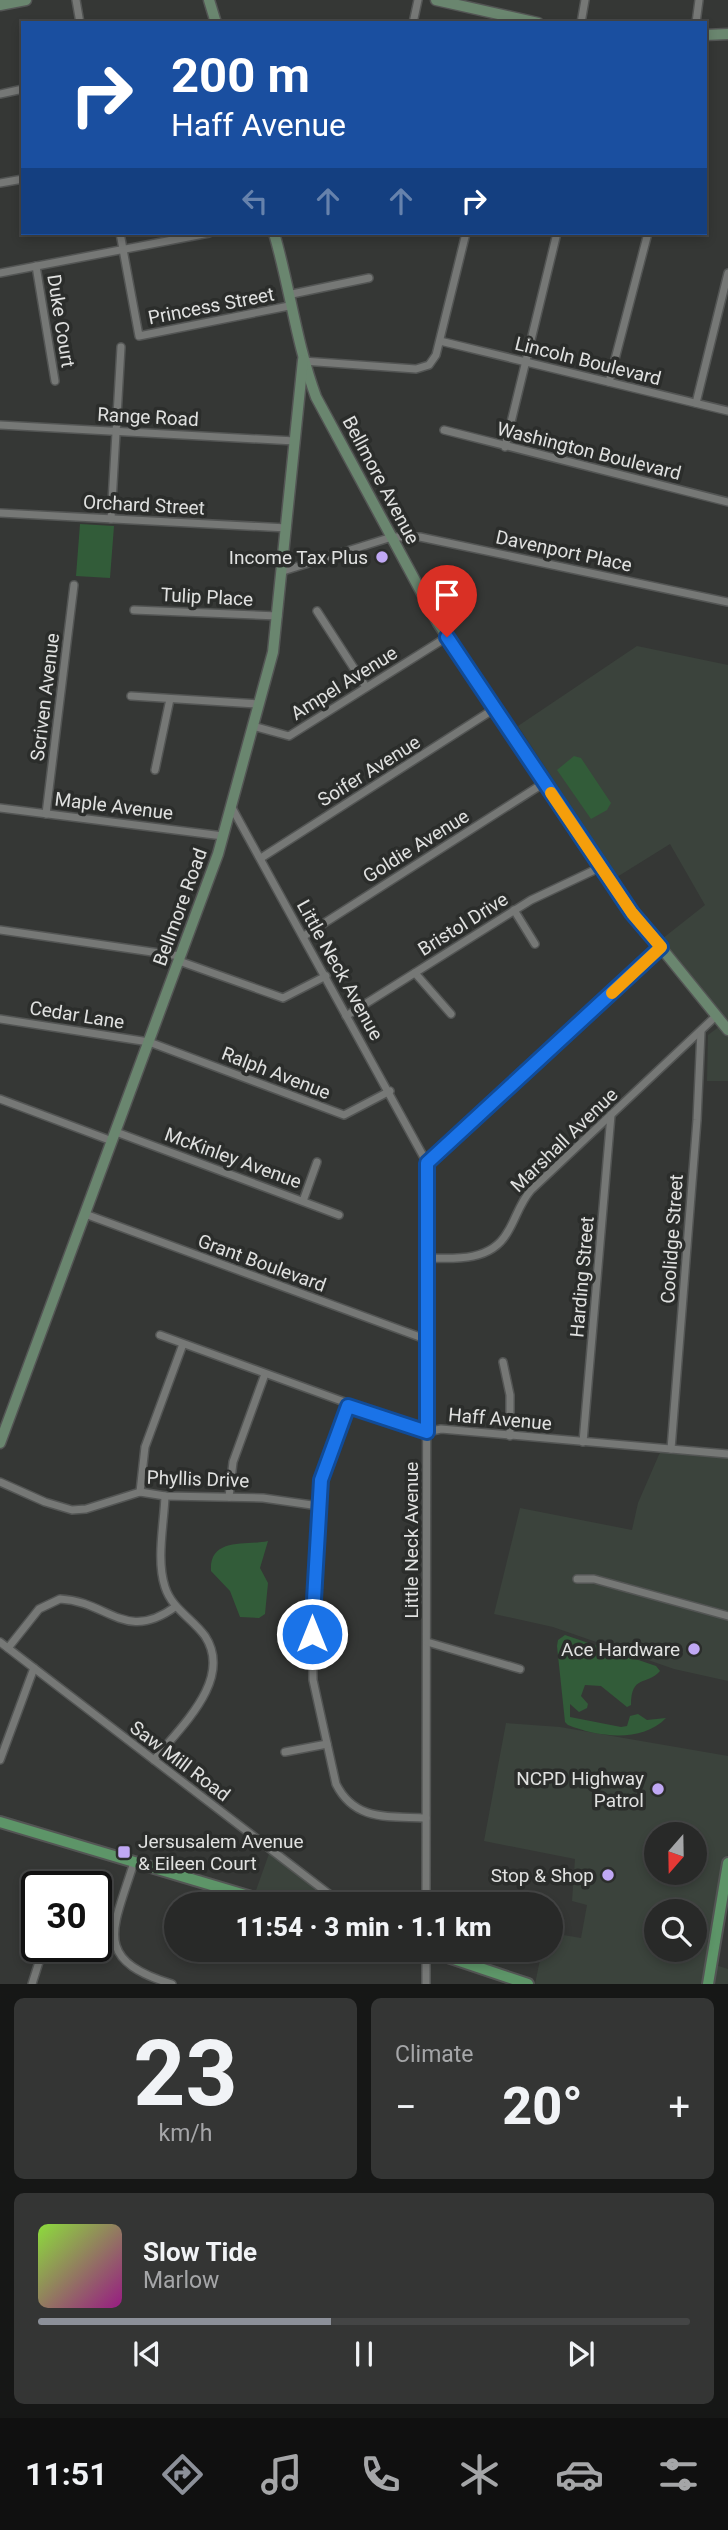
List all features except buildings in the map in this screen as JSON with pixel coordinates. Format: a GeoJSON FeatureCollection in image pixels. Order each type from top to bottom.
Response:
{"type":"FeatureCollection","features":[{"type":"Feature","properties":{"kind":"main road"},"geometry":{"type":"LineString","coordinates":[[0,5],[26,0]]}},
{"type":"Feature","properties":{"kind":"main road"},"geometry":{"type":"LineString","coordinates":[[209,0],[215,21]]}},
{"type":"Feature","properties":{"kind":"main road"},"geometry":{"type":"LineString","coordinates":[[436,0],[466,3],[518,21]]}},
{"type":"Feature","properties":{"kind":"main road"},"geometry":{"type":"LineString","coordinates":[[707,35],[728,34]]}},
{"type":"Feature","properties":{"kind":"main road"},"geometry":{"type":"LineString","coordinates":[[275,235],[292,294]]}},
{"type":"Feature","properties":{"kind":"main road","name":"Bellmore Avenue"},"geometry":{"type":"LineString","coordinates":[[292,294],[289,306],[316,397],[447,637],[601,867],[728,1030]]}},
{"type":"Feature","properties":{"kind":"main road","name":"Bellmore Road"},"geometry":{"type":"LineString","coordinates":[[0,1443],[223,836],[273,652],[303,360]]}},
{"type":"Feature","properties":{"kind":"main road"},"geometry":{"type":"LineString","coordinates":[[0,1822],[235,1892]]}},
{"type":"Feature","properties":{"kind":"main road"},"geometry":{"type":"LineString","coordinates":[[708,1984],[723,1919],[728,1863]]}},
{"type":"Feature","properties":{"kind":"main road"},"geometry":{"type":"LineString","coordinates":[[461,1962],[526,1984]]}},
{"type":"Feature","properties":{"kind":"street"},"geometry":{"type":"LineString","coordinates":[[76,0],[80,21]]}},
{"type":"Feature","properties":{"kind":"street"},"geometry":{"type":"LineString","coordinates":[[413,21],[418,0]]}},
{"type":"Feature","properties":{"kind":"street"},"geometry":{"type":"LineString","coordinates":[[581,21],[585,0]]}},
{"type":"Feature","properties":{"kind":"street"},"geometry":{"type":"LineString","coordinates":[[696,21],[699,0]]}},
{"type":"Feature","properties":{"kind":"street"},"geometry":{"type":"LineString","coordinates":[[0,94],[21,89]]}},
{"type":"Feature","properties":{"kind":"street"},"geometry":{"type":"LineString","coordinates":[[0,183],[21,179]]}},
{"type":"Feature","properties":{"kind":"street"},"geometry":{"type":"LineString","coordinates":[[120,235],[123,249]]}},
{"type":"Feature","properties":{"kind":"street"},"geometry":{"type":"LineString","coordinates":[[0,273],[198,235]]}},
{"type":"Feature","properties":{"kind":"street"},"geometry":{"type":"LineString","coordinates":[[303,360],[416,369],[429,365],[436,355],[440,341],[466,235]]}},
{"type":"Feature","properties":{"kind":"street"},"geometry":{"type":"LineString","coordinates":[[505,447],[557,235]]}},
{"type":"Feature","properties":{"kind":"street"},"geometry":{"type":"LineString","coordinates":[[609,382],[647,235]]}},
{"type":"Feature","properties":{"kind":"street","name":"Princess Street"},"geometry":{"type":"LineString","coordinates":[[123,249],[139,336],[289,306]]}},
{"type":"Feature","properties":{"kind":"street","name":"Duke Court"},"geometry":{"type":"LineString","coordinates":[[36,266],[55,381]]}},
{"type":"Feature","properties":{"kind":"street"},"geometry":{"type":"LineString","coordinates":[[696,403],[728,273]]}},
{"type":"Feature","properties":{"kind":"street"},"geometry":{"type":"LineString","coordinates":[[292,294],[369,278]]}},
{"type":"Feature","properties":{"kind":"street","name":"Lincoln Boulevard"},"geometry":{"type":"LineString","coordinates":[[440,341],[728,411]]}},
{"type":"Feature","properties":{"kind":"street"},"geometry":{"type":"LineString","coordinates":[[111,519],[121,346]]}},
{"type":"Feature","properties":{"kind":"street","name":"Range Road"},"geometry":{"type":"LineString","coordinates":[[0,425],[295,441]]}},
{"type":"Feature","properties":{"kind":"street","name":"Washington Boulevard"},"geometry":{"type":"LineString","coordinates":[[444,430],[728,502]]}},
{"type":"Feature","properties":{"kind":"street","name":"Orchard Street"},"geometry":{"type":"LineString","coordinates":[[0,513],[287,528]]}},
{"type":"Feature","properties":{"kind":"street","name":"Davenport Place"},"geometry":{"type":"LineString","coordinates":[[283,571],[393,537],[420,537],[728,603]]}},
{"type":"Feature","properties":{"kind":"street","name":"Scriven Avenue"},"geometry":{"type":"LineString","coordinates":[[46,814],[74,584]]}},
{"type":"Feature","properties":{"kind":"street","name":"Tulip Place"},"geometry":{"type":"LineString","coordinates":[[134,610],[278,617]]}},
{"type":"Feature","properties":{"kind":"street"},"geometry":{"type":"LineString","coordinates":[[317,611],[366,687]]}},
{"type":"Feature","properties":{"kind":"street","name":"Ampel Avenue"},"geometry":{"type":"LineString","coordinates":[[253,726],[289,736],[447,637]]}},
{"type":"Feature","properties":{"kind":"street"},"geometry":{"type":"LineString","coordinates":[[131,696],[258,704]]}},
{"type":"Feature","properties":{"kind":"street"},"geometry":{"type":"LineString","coordinates":[[155,770],[170,699]]}},
{"type":"Feature","properties":{"kind":"street","name":"Soifer Avenue"},"geometry":{"type":"LineString","coordinates":[[261,858],[494,709]]}},
{"type":"Feature","properties":{"kind":"street","name":"Goldie Avenue"},"geometry":{"type":"LineString","coordinates":[[303,936],[544,783]]}},
{"type":"Feature","properties":{"kind":"street","name":"Little Neck Avenue"},"geometry":{"type":"LineString","coordinates":[[231,806],[390,1091],[427,1163],[426,1892]]}},
{"type":"Feature","properties":{"kind":"street","name":"Maple Avenue"},"geometry":{"type":"LineString","coordinates":[[0,808],[223,836]]}},
{"type":"Feature","properties":{"kind":"street","name":"Bristol Drive"},"geometry":{"type":"LineString","coordinates":[[346,1016],[514,910],[601,867]]}},
{"type":"Feature","properties":{"kind":"street"},"geometry":{"type":"LineString","coordinates":[[514,910],[535,944]]}},
{"type":"Feature","properties":{"kind":"street"},"geometry":{"type":"LineString","coordinates":[[0,929],[179,958],[283,998],[326,976]]}},
{"type":"Feature","properties":{"kind":"street"},"geometry":{"type":"LineString","coordinates":[[427,1163],[661,947]]}},
{"type":"Feature","properties":{"kind":"street"},"geometry":{"type":"LineString","coordinates":[[415,973],[451,1014]]}},
{"type":"Feature","properties":{"kind":"street","name":"Marshall Avenue"},"geometry":{"type":"LineString","coordinates":[[428,1258],[471,1257],[493,1248],[508,1233],[519,1207],[531,1190],[716,1016]]}},
{"type":"Feature","properties":{"kind":"street","name":"Cedar Lane"},"geometry":{"type":"LineString","coordinates":[[0,1019],[149,1042]]}},
{"type":"Feature","properties":{"kind":"street","name":"Coolidge Street"},"geometry":{"type":"LineString","coordinates":[[671,1450],[697,1120],[701,1031]]}},
{"type":"Feature","properties":{"kind":"street","name":"Ralph Avenue"},"geometry":{"type":"LineString","coordinates":[[149,1042],[344,1115],[390,1091]]}},
{"type":"Feature","properties":{"kind":"street","name":"McKinley Avenue"},"geometry":{"type":"LineString","coordinates":[[0,1099],[339,1214]]}},
{"type":"Feature","properties":{"kind":"street","name":"Harding Street"},"geometry":{"type":"LineString","coordinates":[[583,1442],[611,1115]]}},
{"type":"Feature","properties":{"kind":"street"},"geometry":{"type":"LineString","coordinates":[[303,1201],[317,1162]]}},
{"type":"Feature","properties":{"kind":"street","name":"Grant Boulevard"},"geometry":{"type":"LineString","coordinates":[[85,1214],[428,1340]]}},
{"type":"Feature","properties":{"kind":"street","name":"Haff Avenue"},"geometry":{"type":"LineString","coordinates":[[160,1335],[348,1406],[427,1432],[441,1429],[728,1454]]}},
{"type":"Feature","properties":{"kind":"street"},"geometry":{"type":"LineString","coordinates":[[140,1492],[145,1447],[183,1344]]}},
{"type":"Feature","properties":{"kind":"street"},"geometry":{"type":"LineString","coordinates":[[503,1362],[510,1395],[510,1436]]}},
{"type":"Feature","properties":{"kind":"street"},"geometry":{"type":"LineString","coordinates":[[229,1497],[233,1462],[265,1374]]}},
{"type":"Feature","properties":{"kind":"street"},"geometry":{"type":"LineString","coordinates":[[348,1406],[321,1480],[318,1564],[312,1593],[313,1679],[336,1784],[350,1805],[364,1813],[426,1818]]}},
{"type":"Feature","properties":{"kind":"street","name":"Phyllis Drive"},"geometry":{"type":"LineString","coordinates":[[0,1482],[45,1503],[72,1510],[86,1509],[140,1492],[165,1496],[263,1497],[319,1506]]}},
{"type":"Feature","properties":{"kind":"street"},"geometry":{"type":"LineString","coordinates":[[154,1760],[207,1691],[214,1668],[211,1649],[204,1635],[175,1607],[163,1580],[165,1496]]}},
{"type":"Feature","properties":{"kind":"street"},"geometry":{"type":"LineString","coordinates":[[577,1579],[594,1579],[728,1616]]}},
{"type":"Feature","properties":{"kind":"street"},"geometry":{"type":"LineString","coordinates":[[8,1648],[39,1609],[60,1599],[130,1622],[144,1623],[161,1617],[175,1607]]}},
{"type":"Feature","properties":{"kind":"street","name":"Saw Mill Road"},"geometry":{"type":"LineString","coordinates":[[0,1642],[326,1892]]}},
{"type":"Feature","properties":{"kind":"street"},"geometry":{"type":"LineString","coordinates":[[427,1642],[520,1669]]}},
{"type":"Feature","properties":{"kind":"street"},"geometry":{"type":"LineString","coordinates":[[0,1760],[34,1668]]}},
{"type":"Feature","properties":{"kind":"street"},"geometry":{"type":"LineString","coordinates":[[285,1752],[327,1744]]}},
{"type":"Feature","properties":{"kind":"street"},"geometry":{"type":"LineString","coordinates":[[134,1862],[114,1938],[118,1953],[130,1967],[172,1984]]}},
{"type":"Feature","properties":{"kind":"street"},"geometry":{"type":"LineString","coordinates":[[32,1984],[39,1962]]}},
{"type":"Feature","properties":{"kind":"street"},"geometry":{"type":"LineString","coordinates":[[426,1962],[426,1984]]}},
{"type":"Feature","properties":{"kind":"shaded area"},"geometry":{"type":"Polygon","coordinates":[[[637,646],[728,665],[728,1020],[662,939],[705,905],[670,844],[617,877],[518,726],[637,646]]]}},
{"type":"Feature","properties":{"kind":"shaded area"},"geometry":{"type":"Polygon","coordinates":[[[728,1020],[728,1081],[707,1081],[708,1035],[728,1020]]]}},
{"type":"Feature","properties":{"kind":"shaded area"},"geometry":{"type":"Polygon","coordinates":[[[661,1450],[728,1456],[728,1681],[674,1669],[553,1627],[494,1614],[520,1508],[632,1530],[638,1503],[661,1450]]]}},
{"type":"Feature","properties":{"kind":"shaded area"},"geometry":{"type":"Polygon","coordinates":[[[506,1723],[560,1727],[728,1756],[728,1853],[709,1963],[728,1969],[728,1984],[535,1984],[540,1962],[563,1962],[563,1935],[581,1938],[587,1905],[572,1901],[575,1859],[484,1841],[506,1723]]]}},
{"type":"Feature","properties":{"kind":"shaded area"},"geometry":{"type":"Polygon","coordinates":[[[270,1851],[325,1892],[255,1892],[270,1851]]]}},
{"type":"Feature","properties":{"kind":"green space"},"geometry":{"type":"Polygon","coordinates":[[[80,524],[114,526],[110,578],[76,576],[80,524]]]}},
{"type":"Feature","properties":{"kind":"green space"},"geometry":{"type":"Polygon","coordinates":[[[574,756],[581,758],[611,803],[607,810],[591,819],[557,770],[574,756]]]}},
{"type":"Feature","properties":{"kind":"green space"},"geometry":{"type":"Polygon","coordinates":[[[268,1541],[260,1568],[268,1583],[265,1614],[259,1618],[240,1617],[230,1591],[211,1571],[212,1560],[222,1548],[230,1545],[268,1541]]]}},
{"type":"Feature","properties":{"kind":"green space"},"geometry":{"type":"Polygon","coordinates":[[[565,1635],[656,1666],[660,1671],[637,1685],[631,1705],[627,1707],[601,1686],[585,1685],[581,1696],[588,1704],[587,1708],[579,1712],[570,1704],[570,1717],[621,1727],[627,1726],[630,1716],[638,1714],[647,1720],[666,1718],[645,1731],[619,1735],[606,1735],[568,1725],[565,1722],[557,1646],[558,1640],[565,1635]]]}},
{"type":"Feature","properties":{"kind":"slow traffic"},"geometry":{"type":"LineString","coordinates":[[551,793],[632,913],[661,947],[612,993]]}},
{"type":"Feature","properties":{"kind":"place","name":"Income Tax Plus"},"geometry":{"type":"Point","coordinates":[382,557]}},
{"type":"Feature","properties":{"kind":"place","name":"Ace Hardware"},"geometry":{"type":"Point","coordinates":[694,1649]}},
{"type":"Feature","properties":{"kind":"place","name":"NCPD Highway Patrol"},"geometry":{"type":"Point","coordinates":[658,1789]}},
{"type":"Feature","properties":{"kind":"place","name":"Jersusalem Avenue & Eileen Court"},"geometry":{"type":"Point","coordinates":[124,1852]}},
{"type":"Feature","properties":{"kind":"place","name":"Stop & Shop"},"geometry":{"type":"Point","coordinates":[608,1875]}},
{"type":"Feature","properties":{"kind":"route"},"geometry":{"type":"LineString","coordinates":[[312,1634],[312,1593],[318,1564],[321,1480],[348,1406],[427,1432],[427,1163],[661,947],[632,913],[447,637]]}}]}
